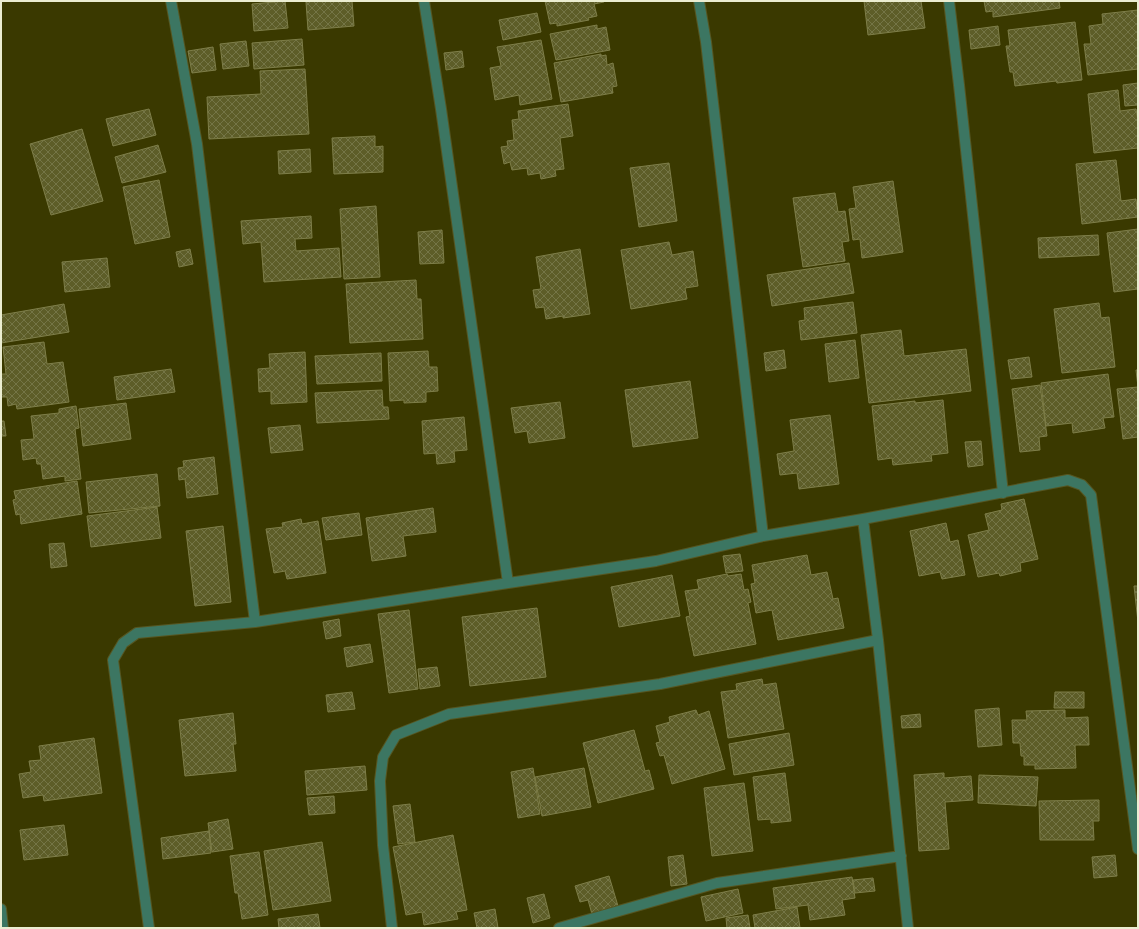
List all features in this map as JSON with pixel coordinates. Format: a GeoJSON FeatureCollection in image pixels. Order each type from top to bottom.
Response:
{"type":"FeatureCollection","features":[{"type":"Feature","properties":{"kind":"street"},"geometry":{"type":"LineString","coordinates":[[171,1],[197,144],[255,622]]}},
{"type":"Feature","properties":{"kind":"street"},"geometry":{"type":"LineString","coordinates":[[424,1],[442,109],[508,583]]}},
{"type":"Feature","properties":{"kind":"street"},"geometry":{"type":"LineString","coordinates":[[699,1],[706,42],[763,536]]}},
{"type":"Feature","properties":{"kind":"street"},"geometry":{"type":"LineString","coordinates":[[949,1],[1003,493]]}},
{"type":"Feature","properties":{"kind":"street"},"geometry":{"type":"LineString","coordinates":[[148,928],[113,660],[123,643],[137,633],[255,622],[656,561],[763,536],[863,519],[1068,480],[1082,485],[1091,495],[1138,849]]}},
{"type":"Feature","properties":{"kind":"street"},"geometry":{"type":"LineString","coordinates":[[863,519],[878,640],[908,928]]}},
{"type":"Feature","properties":{"kind":"street"},"geometry":{"type":"LineString","coordinates":[[392,928],[383,845],[380,781],[383,757],[396,735],[449,714],[660,684],[878,640]]}},
{"type":"Feature","properties":{"kind":"street"},"geometry":{"type":"LineString","coordinates":[[559,928],[717,883],[901,856]]}},
{"type":"Feature","properties":{"kind":"street"},"geometry":{"type":"LineString","coordinates":[[1,909],[3,928]]}},
{"type":"Feature","properties":{"kind":"building"},"geometry":{"type":"Polygon","coordinates":[[[285,1],[288,28],[254,31],[252,4],[285,1]]]}},
{"type":"Feature","properties":{"kind":"building"},"geometry":{"type":"Polygon","coordinates":[[[352,1],[354,26],[308,30],[306,2],[352,1]]]}},
{"type":"Feature","properties":{"kind":"building"},"geometry":{"type":"Polygon","coordinates":[[[545,1],[604,2],[594,4],[597,16],[588,18],[589,20],[557,26],[557,23],[550,24],[545,1]]]}},
{"type":"Feature","properties":{"kind":"building"},"geometry":{"type":"Polygon","coordinates":[[[864,1],[921,1],[925,28],[868,35],[864,1]]]}},
{"type":"Feature","properties":{"kind":"building"},"geometry":{"type":"Polygon","coordinates":[[[984,1],[1059,1],[1060,8],[993,17],[993,11],[986,12],[984,1]]]}},
{"type":"Feature","properties":{"kind":"building"},"geometry":{"type":"Polygon","coordinates":[[[1138,10],[1138,69],[1088,75],[1084,44],[1091,44],[1089,26],[1103,24],[1102,14],[1138,10]]]}},
{"type":"Feature","properties":{"kind":"building"},"geometry":{"type":"Polygon","coordinates":[[[537,13],[541,32],[503,40],[499,20],[537,13]]]}},
{"type":"Feature","properties":{"kind":"building"},"geometry":{"type":"Polygon","coordinates":[[[1075,22],[1082,80],[1057,83],[1056,81],[1015,86],[1013,72],[1010,72],[1006,46],[1010,46],[1008,30],[1075,22]]]}},
{"type":"Feature","properties":{"kind":"building"},"geometry":{"type":"Polygon","coordinates":[[[597,25],[597,29],[606,27],[610,50],[556,60],[550,34],[597,25]]]}},
{"type":"Feature","properties":{"kind":"building"},"geometry":{"type":"Polygon","coordinates":[[[998,26],[1000,45],[971,49],[969,30],[998,26]]]}},
{"type":"Feature","properties":{"kind":"building"},"geometry":{"type":"Polygon","coordinates":[[[302,39],[304,65],[254,69],[252,43],[302,39]]]}},
{"type":"Feature","properties":{"kind":"building"},"geometry":{"type":"Polygon","coordinates":[[[541,40],[552,99],[520,105],[519,95],[495,100],[490,68],[501,66],[497,47],[541,40]]]}},
{"type":"Feature","properties":{"kind":"building"},"geometry":{"type":"Polygon","coordinates":[[[246,41],[249,66],[223,69],[220,44],[246,41]]]}},
{"type":"Feature","properties":{"kind":"building"},"geometry":{"type":"Polygon","coordinates":[[[213,47],[216,70],[192,73],[188,51],[213,47]]]}},
{"type":"Feature","properties":{"kind":"building"},"geometry":{"type":"Polygon","coordinates":[[[462,51],[464,67],[446,70],[444,53],[462,51]]]}},
{"type":"Feature","properties":{"kind":"building"},"geometry":{"type":"Polygon","coordinates":[[[601,54],[601,56],[606,55],[607,65],[613,63],[617,86],[612,87],[613,93],[561,102],[554,63],[601,54]]]}},
{"type":"Feature","properties":{"kind":"building"},"geometry":{"type":"Polygon","coordinates":[[[305,69],[309,134],[209,139],[207,97],[261,94],[260,71],[305,69]]]}},
{"type":"Feature","properties":{"kind":"building"},"geometry":{"type":"Polygon","coordinates":[[[1138,83],[1138,105],[1125,106],[1123,85],[1138,83]]]}},
{"type":"Feature","properties":{"kind":"building"},"geometry":{"type":"Polygon","coordinates":[[[1118,90],[1120,111],[1136,109],[1138,120],[1138,148],[1094,153],[1088,94],[1118,90]]]}},
{"type":"Feature","properties":{"kind":"building"},"geometry":{"type":"Polygon","coordinates":[[[568,104],[573,136],[560,138],[564,169],[555,170],[556,176],[541,179],[540,173],[528,175],[527,168],[512,170],[510,162],[504,164],[501,147],[508,146],[507,141],[514,140],[512,120],[519,119],[518,111],[568,104]]]}},
{"type":"Feature","properties":{"kind":"building"},"geometry":{"type":"Polygon","coordinates":[[[149,109],[156,135],[113,146],[106,119],[149,109]]]}},
{"type":"Feature","properties":{"kind":"building"},"geometry":{"type":"Polygon","coordinates":[[[82,129],[103,201],[51,215],[30,144],[82,129]]]}},
{"type":"Feature","properties":{"kind":"building"},"geometry":{"type":"Polygon","coordinates":[[[375,136],[375,147],[383,146],[383,172],[334,174],[332,138],[375,136]]]}},
{"type":"Feature","properties":{"kind":"building"},"geometry":{"type":"Polygon","coordinates":[[[158,145],[166,172],[122,183],[115,157],[158,145]]]}},
{"type":"Feature","properties":{"kind":"building"},"geometry":{"type":"Polygon","coordinates":[[[310,149],[311,172],[279,174],[278,151],[310,149]]]}},
{"type":"Feature","properties":{"kind":"building"},"geometry":{"type":"Polygon","coordinates":[[[1116,160],[1121,201],[1136,199],[1138,217],[1082,224],[1076,164],[1116,160]]]}},
{"type":"Feature","properties":{"kind":"building"},"geometry":{"type":"Polygon","coordinates":[[[669,163],[677,221],[639,227],[630,168],[669,163]]]}},
{"type":"Feature","properties":{"kind":"building"},"geometry":{"type":"Polygon","coordinates":[[[159,180],[170,237],[135,244],[123,187],[159,180]]]}},
{"type":"Feature","properties":{"kind":"building"},"geometry":{"type":"Polygon","coordinates":[[[893,181],[903,252],[862,258],[860,239],[853,240],[849,209],[856,208],[853,187],[893,181]]]}},
{"type":"Feature","properties":{"kind":"building"},"geometry":{"type":"Polygon","coordinates":[[[835,193],[838,212],[845,211],[849,241],[842,242],[845,261],[803,267],[793,198],[835,193]]]}},
{"type":"Feature","properties":{"kind":"building"},"geometry":{"type":"Polygon","coordinates":[[[376,206],[380,277],[344,279],[340,209],[376,206]]]}},
{"type":"Feature","properties":{"kind":"building"},"geometry":{"type":"Polygon","coordinates":[[[311,216],[312,238],[295,239],[296,251],[339,248],[341,277],[264,282],[261,242],[243,244],[241,221],[311,216]]]}},
{"type":"Feature","properties":{"kind":"building"},"geometry":{"type":"Polygon","coordinates":[[[1138,229],[1138,289],[1114,292],[1107,233],[1138,229]]]}},
{"type":"Feature","properties":{"kind":"building"},"geometry":{"type":"Polygon","coordinates":[[[442,230],[444,263],[420,264],[418,232],[442,230]]]}},
{"type":"Feature","properties":{"kind":"building"},"geometry":{"type":"Polygon","coordinates":[[[1098,235],[1099,255],[1039,258],[1038,238],[1098,235]]]}},
{"type":"Feature","properties":{"kind":"building"},"geometry":{"type":"Polygon","coordinates":[[[669,242],[672,255],[693,251],[698,286],[685,288],[687,299],[631,309],[621,250],[669,242]]]}},
{"type":"Feature","properties":{"kind":"building"},"geometry":{"type":"Polygon","coordinates":[[[190,249],[193,264],[179,267],[176,252],[190,249]]]}},
{"type":"Feature","properties":{"kind":"building"},"geometry":{"type":"Polygon","coordinates":[[[580,249],[590,314],[546,319],[544,307],[536,308],[533,290],[541,289],[536,257],[580,249]]]}},
{"type":"Feature","properties":{"kind":"building"},"geometry":{"type":"Polygon","coordinates":[[[107,258],[110,287],[65,292],[62,262],[107,258]]]}},
{"type":"Feature","properties":{"kind":"building"},"geometry":{"type":"Polygon","coordinates":[[[849,263],[854,293],[772,306],[767,275],[849,263]]]}},
{"type":"Feature","properties":{"kind":"building"},"geometry":{"type":"Polygon","coordinates":[[[416,280],[417,299],[421,299],[423,339],[350,343],[346,284],[416,280]]]}},
{"type":"Feature","properties":{"kind":"building"},"geometry":{"type":"Polygon","coordinates":[[[853,302],[857,333],[801,340],[799,321],[805,320],[804,308],[853,302]]]}},
{"type":"Feature","properties":{"kind":"building"},"geometry":{"type":"Polygon","coordinates":[[[1099,303],[1101,318],[1109,317],[1115,367],[1062,373],[1054,309],[1099,303]]]}},
{"type":"Feature","properties":{"kind":"building"},"geometry":{"type":"Polygon","coordinates":[[[64,304],[69,332],[1,343],[1,315],[64,304]]]}},
{"type":"Feature","properties":{"kind":"building"},"geometry":{"type":"Polygon","coordinates":[[[901,330],[904,356],[966,349],[971,391],[869,403],[861,335],[901,330]]]}},
{"type":"Feature","properties":{"kind":"building"},"geometry":{"type":"Polygon","coordinates":[[[855,340],[859,378],[829,382],[825,344],[855,340]]]}},
{"type":"Feature","properties":{"kind":"building"},"geometry":{"type":"Polygon","coordinates":[[[44,342],[47,364],[63,362],[69,402],[17,409],[16,404],[8,406],[7,397],[1,397],[1,374],[6,374],[3,347],[44,342]]]}},
{"type":"Feature","properties":{"kind":"building"},"geometry":{"type":"Polygon","coordinates":[[[784,350],[786,368],[766,371],[764,353],[784,350]]]}},
{"type":"Feature","properties":{"kind":"building"},"geometry":{"type":"Polygon","coordinates":[[[428,351],[429,367],[437,367],[438,391],[426,392],[426,402],[404,403],[404,400],[390,401],[388,353],[428,351]]]}},
{"type":"Feature","properties":{"kind":"building"},"geometry":{"type":"Polygon","coordinates":[[[305,352],[307,402],[271,404],[271,391],[259,392],[258,369],[270,368],[269,354],[305,352]]]}},
{"type":"Feature","properties":{"kind":"building"},"geometry":{"type":"Polygon","coordinates":[[[381,353],[382,381],[317,384],[315,356],[381,353]]]}},
{"type":"Feature","properties":{"kind":"building"},"geometry":{"type":"Polygon","coordinates":[[[1029,357],[1032,377],[1011,379],[1008,360],[1029,357]]]}},
{"type":"Feature","properties":{"kind":"building"},"geometry":{"type":"Polygon","coordinates":[[[171,369],[175,392],[117,400],[114,377],[171,369]]]}},
{"type":"Feature","properties":{"kind":"building"},"geometry":{"type":"Polygon","coordinates":[[[1136,370],[1138,370],[1138,387],[1136,370]]]}},
{"type":"Feature","properties":{"kind":"building"},"geometry":{"type":"Polygon","coordinates":[[[1108,374],[1114,417],[1103,418],[1105,428],[1073,433],[1072,423],[1046,426],[1041,383],[1108,374]]]}},
{"type":"Feature","properties":{"kind":"building"},"geometry":{"type":"Polygon","coordinates":[[[690,381],[698,438],[633,447],[625,390],[690,381]]]}},
{"type":"Feature","properties":{"kind":"building"},"geometry":{"type":"Polygon","coordinates":[[[1040,385],[1047,436],[1039,437],[1040,450],[1020,452],[1012,389],[1040,385]]]}},
{"type":"Feature","properties":{"kind":"building"},"geometry":{"type":"Polygon","coordinates":[[[1138,387],[1138,437],[1123,439],[1117,389],[1138,387]]]}},
{"type":"Feature","properties":{"kind":"building"},"geometry":{"type":"Polygon","coordinates":[[[382,390],[383,407],[388,407],[389,419],[317,423],[315,393],[382,390]]]}},
{"type":"Feature","properties":{"kind":"building"},"geometry":{"type":"Polygon","coordinates":[[[943,400],[948,453],[931,455],[932,461],[893,465],[892,458],[878,460],[872,406],[915,401],[915,403],[943,400]]]}},
{"type":"Feature","properties":{"kind":"building"},"geometry":{"type":"Polygon","coordinates":[[[560,402],[565,438],[529,443],[527,431],[515,433],[511,408],[560,402]]]}},
{"type":"Feature","properties":{"kind":"building"},"geometry":{"type":"Polygon","coordinates":[[[126,403],[131,439],[83,446],[79,409],[126,403]]]}},
{"type":"Feature","properties":{"kind":"building"},"geometry":{"type":"Polygon","coordinates":[[[76,406],[79,428],[75,429],[81,479],[65,481],[65,476],[43,479],[41,464],[37,464],[36,458],[23,460],[21,440],[34,439],[31,416],[59,413],[59,409],[76,406]]]}},
{"type":"Feature","properties":{"kind":"building"},"geometry":{"type":"Polygon","coordinates":[[[830,415],[839,484],[799,489],[797,473],[780,475],[777,454],[794,451],[790,420],[830,415]]]}},
{"type":"Feature","properties":{"kind":"building"},"geometry":{"type":"Polygon","coordinates":[[[464,417],[467,450],[454,451],[455,462],[437,464],[436,453],[424,454],[422,421],[464,417]]]}},
{"type":"Feature","properties":{"kind":"building"},"geometry":{"type":"Polygon","coordinates":[[[1,421],[4,421],[6,436],[1,436],[1,421]]]}},
{"type":"Feature","properties":{"kind":"building"},"geometry":{"type":"Polygon","coordinates":[[[300,425],[303,450],[271,453],[268,428],[300,425]]]}},
{"type":"Feature","properties":{"kind":"building"},"geometry":{"type":"Polygon","coordinates":[[[981,441],[983,465],[968,467],[965,442],[981,441]]]}},
{"type":"Feature","properties":{"kind":"building"},"geometry":{"type":"Polygon","coordinates":[[[214,457],[218,494],[187,498],[185,479],[179,480],[178,468],[184,467],[183,461],[214,457]]]}},
{"type":"Feature","properties":{"kind":"building"},"geometry":{"type":"Polygon","coordinates":[[[157,474],[160,506],[89,513],[86,482],[157,474]]]}},
{"type":"Feature","properties":{"kind":"building"},"geometry":{"type":"Polygon","coordinates":[[[77,481],[82,514],[21,524],[20,514],[16,515],[13,500],[16,499],[14,491],[77,481]]]}},
{"type":"Feature","properties":{"kind":"building"},"geometry":{"type":"Polygon","coordinates":[[[1024,499],[1038,559],[1020,563],[1021,571],[1000,576],[999,573],[978,577],[968,535],[989,530],[985,514],[1002,510],[1001,504],[1024,499]]]}},
{"type":"Feature","properties":{"kind":"building"},"geometry":{"type":"Polygon","coordinates":[[[157,507],[161,538],[91,547],[87,516],[157,507]]]}},
{"type":"Feature","properties":{"kind":"building"},"geometry":{"type":"Polygon","coordinates":[[[433,508],[436,532],[403,536],[406,556],[372,561],[366,518],[433,508]]]}},
{"type":"Feature","properties":{"kind":"building"},"geometry":{"type":"Polygon","coordinates":[[[359,513],[362,535],[326,540],[322,518],[359,513]]]}},
{"type":"Feature","properties":{"kind":"building"},"geometry":{"type":"Polygon","coordinates":[[[301,519],[302,524],[318,521],[326,573],[287,579],[285,571],[274,573],[266,529],[283,527],[282,523],[301,519]]]}},
{"type":"Feature","properties":{"kind":"building"},"geometry":{"type":"Polygon","coordinates":[[[946,523],[950,542],[958,540],[965,575],[942,579],[940,572],[919,576],[910,531],[946,523]]]}},
{"type":"Feature","properties":{"kind":"building"},"geometry":{"type":"Polygon","coordinates":[[[223,526],[231,602],[195,606],[186,531],[223,526]]]}},
{"type":"Feature","properties":{"kind":"building"},"geometry":{"type":"Polygon","coordinates":[[[64,543],[67,566],[51,568],[49,544],[64,543]]]}},
{"type":"Feature","properties":{"kind":"building"},"geometry":{"type":"Polygon","coordinates":[[[740,554],[743,571],[726,573],[723,556],[740,554]]]}},
{"type":"Feature","properties":{"kind":"building"},"geometry":{"type":"Polygon","coordinates":[[[807,555],[811,575],[827,572],[833,599],[838,598],[844,628],[778,640],[772,610],[756,613],[751,584],[755,583],[752,565],[807,555]]]}},
{"type":"Feature","properties":{"kind":"building"},"geometry":{"type":"Polygon","coordinates":[[[727,574],[728,576],[741,574],[744,590],[748,589],[751,602],[748,603],[756,644],[694,656],[686,617],[690,616],[685,591],[699,589],[697,580],[727,574]]]}},
{"type":"Feature","properties":{"kind":"building"},"geometry":{"type":"Polygon","coordinates":[[[672,575],[680,616],[619,627],[611,587],[672,575]]]}},
{"type":"Feature","properties":{"kind":"building"},"geometry":{"type":"Polygon","coordinates":[[[1134,586],[1138,586],[1138,622],[1134,586]]]}},
{"type":"Feature","properties":{"kind":"building"},"geometry":{"type":"Polygon","coordinates":[[[537,608],[546,677],[470,686],[462,617],[537,608]]]}},
{"type":"Feature","properties":{"kind":"building"},"geometry":{"type":"Polygon","coordinates":[[[409,610],[418,689],[389,693],[378,614],[409,610]]]}},
{"type":"Feature","properties":{"kind":"building"},"geometry":{"type":"Polygon","coordinates":[[[339,619],[341,636],[326,639],[323,622],[339,619]]]}},
{"type":"Feature","properties":{"kind":"building"},"geometry":{"type":"Polygon","coordinates":[[[370,644],[373,662],[347,667],[344,648],[370,644]]]}},
{"type":"Feature","properties":{"kind":"building"},"geometry":{"type":"Polygon","coordinates":[[[437,667],[440,686],[420,689],[418,669],[437,667]]]}},
{"type":"Feature","properties":{"kind":"building"},"geometry":{"type":"Polygon","coordinates":[[[762,679],[763,685],[776,683],[784,729],[728,738],[721,692],[737,690],[736,684],[762,679]]]}},
{"type":"Feature","properties":{"kind":"building"},"geometry":{"type":"Polygon","coordinates":[[[352,692],[355,709],[328,712],[326,695],[352,692]]]}},
{"type":"Feature","properties":{"kind":"building"},"geometry":{"type":"Polygon","coordinates":[[[1055,692],[1084,692],[1084,708],[1054,708],[1055,692]]]}},
{"type":"Feature","properties":{"kind":"building"},"geometry":{"type":"Polygon","coordinates":[[[999,708],[1002,745],[978,747],[975,710],[999,708]]]}},
{"type":"Feature","properties":{"kind":"building"},"geometry":{"type":"Polygon","coordinates":[[[696,710],[698,715],[709,711],[725,769],[672,784],[664,755],[660,756],[656,743],[660,742],[656,726],[670,722],[669,717],[696,710]]]}},
{"type":"Feature","properties":{"kind":"building"},"geometry":{"type":"Polygon","coordinates":[[[1065,710],[1065,718],[1088,717],[1089,745],[1075,745],[1076,768],[1035,769],[1035,765],[1024,765],[1024,756],[1021,756],[1020,743],[1013,743],[1012,720],[1027,720],[1026,711],[1065,710]]]}},
{"type":"Feature","properties":{"kind":"building"},"geometry":{"type":"Polygon","coordinates":[[[233,713],[236,744],[233,744],[236,771],[185,776],[179,720],[233,713]]]}},
{"type":"Feature","properties":{"kind":"building"},"geometry":{"type":"Polygon","coordinates":[[[920,714],[921,727],[902,728],[901,716],[920,714]]]}},
{"type":"Feature","properties":{"kind":"building"},"geometry":{"type":"Polygon","coordinates":[[[634,730],[645,771],[649,770],[654,789],[598,803],[583,743],[634,730]]]}},
{"type":"Feature","properties":{"kind":"building"},"geometry":{"type":"Polygon","coordinates":[[[789,733],[794,765],[734,775],[729,744],[789,733]]]}},
{"type":"Feature","properties":{"kind":"building"},"geometry":{"type":"Polygon","coordinates":[[[94,738],[102,793],[44,801],[43,795],[23,798],[19,774],[31,772],[29,761],[41,760],[39,746],[94,738]]]}},
{"type":"Feature","properties":{"kind":"building"},"geometry":{"type":"Polygon","coordinates":[[[365,766],[367,790],[307,795],[305,771],[365,766]]]}},
{"type":"Feature","properties":{"kind":"building"},"geometry":{"type":"Polygon","coordinates":[[[533,768],[540,814],[518,818],[511,772],[533,768]]]}},
{"type":"Feature","properties":{"kind":"building"},"geometry":{"type":"Polygon","coordinates":[[[584,768],[591,807],[542,816],[535,777],[584,768]]]}},
{"type":"Feature","properties":{"kind":"building"},"geometry":{"type":"Polygon","coordinates":[[[785,773],[791,821],[771,823],[771,819],[758,820],[753,777],[785,773]]]}},
{"type":"Feature","properties":{"kind":"building"},"geometry":{"type":"Polygon","coordinates":[[[944,773],[944,778],[971,776],[973,800],[945,802],[949,849],[919,851],[914,775],[944,773]]]}},
{"type":"Feature","properties":{"kind":"building"},"geometry":{"type":"Polygon","coordinates":[[[979,775],[1038,777],[1036,806],[978,803],[979,775]]]}},
{"type":"Feature","properties":{"kind":"building"},"geometry":{"type":"Polygon","coordinates":[[[744,783],[753,851],[712,856],[704,788],[744,783]]]}},
{"type":"Feature","properties":{"kind":"building"},"geometry":{"type":"Polygon","coordinates":[[[334,796],[335,813],[309,815],[307,798],[334,796]]]}},
{"type":"Feature","properties":{"kind":"building"},"geometry":{"type":"Polygon","coordinates":[[[1099,800],[1099,821],[1093,821],[1094,840],[1040,840],[1039,801],[1099,800]]]}},
{"type":"Feature","properties":{"kind":"building"},"geometry":{"type":"Polygon","coordinates":[[[410,804],[415,842],[398,844],[393,806],[410,804]]]}},
{"type":"Feature","properties":{"kind":"building"},"geometry":{"type":"Polygon","coordinates":[[[228,819],[233,849],[212,852],[208,823],[228,819]]]}},
{"type":"Feature","properties":{"kind":"building"},"geometry":{"type":"Polygon","coordinates":[[[64,825],[68,855],[24,860],[20,830],[64,825]]]}},
{"type":"Feature","properties":{"kind":"building"},"geometry":{"type":"Polygon","coordinates":[[[209,831],[211,853],[163,859],[161,838],[209,831]]]}},
{"type":"Feature","properties":{"kind":"building"},"geometry":{"type":"Polygon","coordinates":[[[453,835],[467,910],[456,912],[458,919],[424,925],[422,912],[406,915],[393,847],[453,835]]]}},
{"type":"Feature","properties":{"kind":"building"},"geometry":{"type":"Polygon","coordinates":[[[322,842],[331,901],[273,910],[264,851],[322,842]]]}},
{"type":"Feature","properties":{"kind":"building"},"geometry":{"type":"Polygon","coordinates":[[[259,852],[268,915],[242,919],[238,893],[235,893],[230,856],[259,852]]]}},
{"type":"Feature","properties":{"kind":"building"},"geometry":{"type":"Polygon","coordinates":[[[683,855],[687,884],[671,886],[668,857],[683,855]]]}},
{"type":"Feature","properties":{"kind":"building"},"geometry":{"type":"Polygon","coordinates":[[[1115,855],[1117,876],[1094,878],[1092,857],[1115,855]]]}},
{"type":"Feature","properties":{"kind":"building"},"geometry":{"type":"Polygon","coordinates":[[[609,876],[618,906],[592,914],[588,900],[580,902],[575,886],[609,876]]]}},
{"type":"Feature","properties":{"kind":"building"},"geometry":{"type":"Polygon","coordinates":[[[852,877],[855,898],[842,900],[845,915],[810,920],[808,905],[776,909],[773,888],[852,877]]]}},
{"type":"Feature","properties":{"kind":"building"},"geometry":{"type":"Polygon","coordinates":[[[873,878],[875,891],[855,893],[853,880],[873,878]]]}},
{"type":"Feature","properties":{"kind":"building"},"geometry":{"type":"Polygon","coordinates":[[[738,889],[743,913],[706,921],[701,897],[738,889]]]}},
{"type":"Feature","properties":{"kind":"building"},"geometry":{"type":"Polygon","coordinates":[[[544,894],[550,918],[533,923],[527,898],[544,894]]]}},
{"type":"Feature","properties":{"kind":"building"},"geometry":{"type":"Polygon","coordinates":[[[797,907],[800,928],[755,928],[753,915],[797,907]]]}},
{"type":"Feature","properties":{"kind":"building"},"geometry":{"type":"Polygon","coordinates":[[[495,909],[498,928],[477,928],[474,913],[495,909]]]}},
{"type":"Feature","properties":{"kind":"building"},"geometry":{"type":"Polygon","coordinates":[[[318,914],[320,928],[279,928],[278,919],[318,914]]]}},
{"type":"Feature","properties":{"kind":"building"},"geometry":{"type":"Polygon","coordinates":[[[748,915],[750,928],[727,928],[726,918],[748,915]]]}}]}
